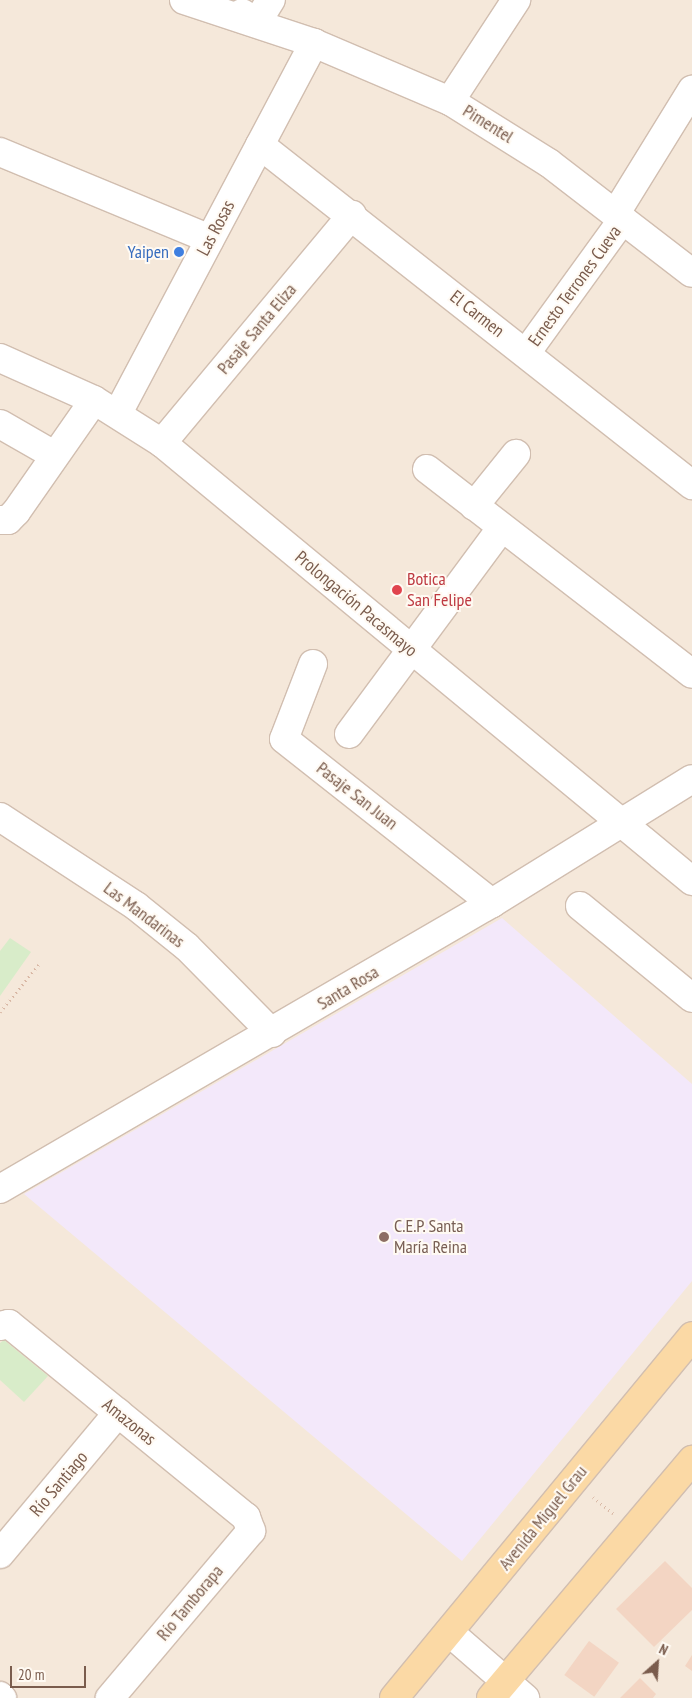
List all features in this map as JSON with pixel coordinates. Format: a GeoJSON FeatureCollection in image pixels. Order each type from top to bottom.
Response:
{"type":"FeatureCollection","features":[{"type":"Feature","properties":{"kind":"main road","name":"Avenida Miguel Grau"},"geometry":{"type":"LineString","coordinates":[[394,1698],[692,1336]]}},
{"type":"Feature","properties":{"kind":"main road"},"geometry":{"type":"LineString","coordinates":[[507,1692],[633,1529],[692,1460]]}},
{"type":"Feature","properties":{"kind":"street","name":"Pimentel"},"geometry":{"type":"LineString","coordinates":[[184,0],[264,11]]}},
{"type":"Feature","properties":{"kind":"street","name":"Pimentel"},"geometry":{"type":"LineString","coordinates":[[223,0],[264,11],[314,43],[450,101],[549,163],[620,216],[692,274]]}},
{"type":"Feature","properties":{"kind":"street"},"geometry":{"type":"LineString","coordinates":[[450,101],[516,0]]}},
{"type":"Feature","properties":{"kind":"street","name":"Las Rosas"},"geometry":{"type":"LineString","coordinates":[[118,413],[314,43]]}},
{"type":"Feature","properties":{"kind":"street","name":"Ernesto Terrones Cueva"},"geometry":{"type":"LineString","coordinates":[[526,353],[620,216],[692,90]]}},
{"type":"Feature","properties":{"kind":"street","name":"El Carmen"},"geometry":{"type":"LineString","coordinates":[[260,145],[352,215],[692,485]]}},
{"type":"Feature","properties":{"kind":"street"},"geometry":{"type":"LineString","coordinates":[[0,152],[210,239]]}},
{"type":"Feature","properties":{"kind":"street","name":"Pasaje Santa Eliza"},"geometry":{"type":"LineString","coordinates":[[162,443],[352,215]]}},
{"type":"Feature","properties":{"kind":"street","name":"Prolongación Pacasmayo"},"geometry":{"type":"LineString","coordinates":[[0,358],[94,400],[118,413],[162,443],[410,650],[692,881]]}},
{"type":"Feature","properties":{"kind":"street"},"geometry":{"type":"LineString","coordinates":[[0,520],[8,520],[16,512],[94,400]]}},
{"type":"Feature","properties":{"kind":"street"},"geometry":{"type":"LineString","coordinates":[[0,424],[54,455]]}},
{"type":"Feature","properties":{"kind":"street"},"geometry":{"type":"LineString","coordinates":[[474,506],[516,454]]}},
{"type":"Feature","properties":{"kind":"street"},"geometry":{"type":"LineString","coordinates":[[427,469],[692,674]]}},
{"type":"Feature","properties":{"kind":"street"},"geometry":{"type":"LineString","coordinates":[[350,734],[502,527]]}},
{"type":"Feature","properties":{"kind":"street","name":"Pasaje San Juan"},"geometry":{"type":"LineString","coordinates":[[313,664],[284,739],[492,903]]}},
{"type":"Feature","properties":{"kind":"street","name":"Santa Rosa"},"geometry":{"type":"LineString","coordinates":[[0,1189],[272,1033],[492,903],[692,779]]}},
{"type":"Feature","properties":{"kind":"street","name":"Las Mandarinas"},"geometry":{"type":"LineString","coordinates":[[0,817],[136,906],[180,941],[272,1033]]}},
{"type":"Feature","properties":{"kind":"street"},"geometry":{"type":"LineString","coordinates":[[580,906],[692,998]]}},
{"type":"Feature","properties":{"kind":"street","name":"Amazonas"},"geometry":{"type":"LineString","coordinates":[[0,1326],[9,1324],[246,1517],[250,1531]]}},
{"type":"Feature","properties":{"kind":"street","name":"Río Santiago"},"geometry":{"type":"LineString","coordinates":[[0,1554],[118,1413]]}},
{"type":"Feature","properties":{"kind":"street","name":"Río Tamborapa"},"geometry":{"type":"LineString","coordinates":[[110,1698],[250,1531]]}},
{"type":"Feature","properties":{"kind":"street"},"geometry":{"type":"LineString","coordinates":[[449,1632],[507,1692]]}},
{"type":"Feature","properties":{"kind":"path"},"geometry":{"type":"LineString","coordinates":[[0,1012],[40,963]]}},
{"type":"Feature","properties":{"kind":"path"},"geometry":{"type":"LineString","coordinates":[[573,1481],[633,1529]]}},
{"type":"Feature","properties":{"kind":"shaded area"},"geometry":{"type":"Polygon","coordinates":[[[0,0],[692,0],[692,1698],[0,1698],[0,0]]]}},
{"type":"Feature","properties":{"kind":"shaded area","name":"C.E.P. Santa María Reina"},"geometry":{"type":"Polygon","coordinates":[[[502,918],[692,1084],[692,1281],[462,1561],[24,1194],[502,918]]]}},
{"type":"Feature","properties":{"kind":"green space"},"geometry":{"type":"Polygon","coordinates":[[[10,938],[31,952],[0,996],[0,951],[10,938]]]}},
{"type":"Feature","properties":{"kind":"green space"},"geometry":{"type":"Polygon","coordinates":[[[4,1340],[48,1376],[24,1402],[0,1380],[0,1343],[4,1340]]]}},
{"type":"Feature","properties":{"kind":"building"},"geometry":{"type":"Polygon","coordinates":[[[665,1561],[692,1588],[692,1610],[654,1647],[616,1609],[665,1561]]]}},
{"type":"Feature","properties":{"kind":"building"},"geometry":{"type":"Polygon","coordinates":[[[589,1641],[619,1663],[594,1697],[564,1675],[589,1641]]]}},
{"type":"Feature","properties":{"kind":"building"},"geometry":{"type":"Polygon","coordinates":[[[692,1655],[692,1671],[685,1666],[692,1655]]]}},
{"type":"Feature","properties":{"kind":"building"},"geometry":{"type":"Polygon","coordinates":[[[640,1678],[656,1694],[653,1698],[620,1698],[640,1678]]]}},
{"type":"Feature","properties":{"kind":"place","name":"Yaipen"},"geometry":{"type":"Point","coordinates":[179,252]}},
{"type":"Feature","properties":{"kind":"place","name":"Botica San Felipe"},"geometry":{"type":"Point","coordinates":[397,590]}},
{"type":"Feature","properties":{"kind":"place","name":"C.E.P. Santa María Reina"},"geometry":{"type":"Point","coordinates":[384,1237]}}]}
